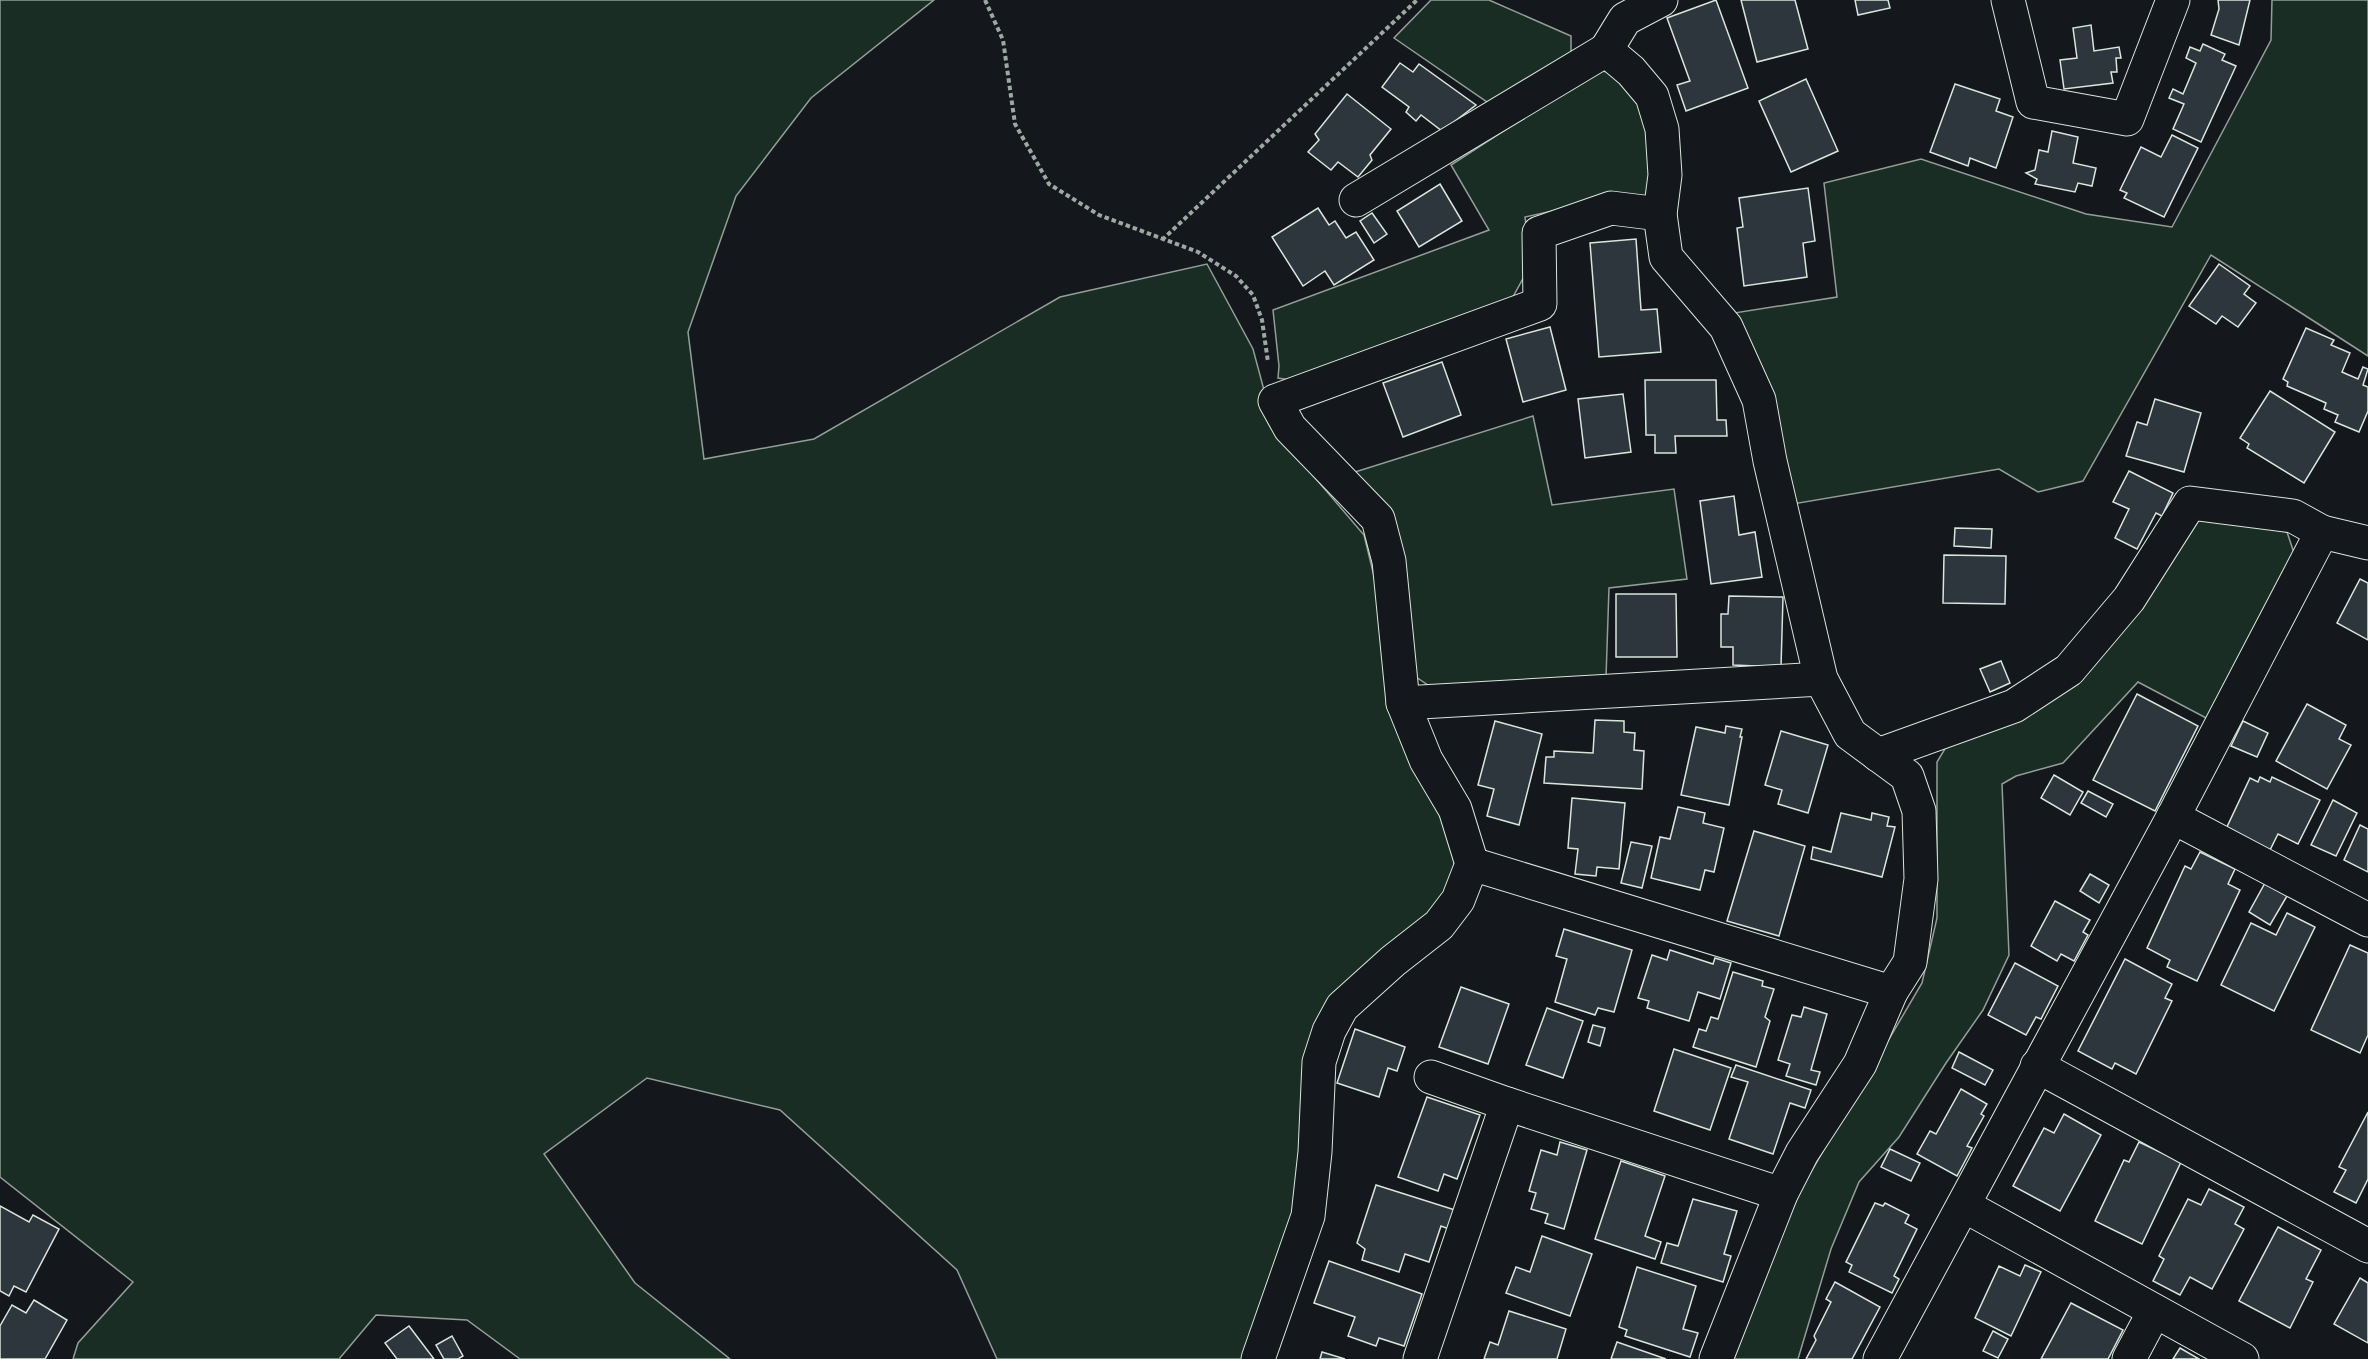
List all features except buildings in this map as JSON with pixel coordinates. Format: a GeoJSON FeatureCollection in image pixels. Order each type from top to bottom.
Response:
{"type":"FeatureCollection","features":[{"type":"Feature","properties":{"kind":"street"},"geometry":{"type":"LineString","coordinates":[[1356,200],[1606,50],[1625,19],[1661,0]]}},
{"type":"Feature","properties":{"kind":"street"},"geometry":{"type":"LineString","coordinates":[[2008,0],[2033,102],[2127,119],[2174,0]]}},
{"type":"Feature","properties":{"kind":"street"},"geometry":{"type":"LineString","coordinates":[[1606,50],[1632,71],[1652,96],[1662,129],[1665,175],[1660,214],[1666,257],[1726,327],[1759,400],[1770,461],[1821,679],[1850,734],[1907,776],[1918,811],[1921,879],[1910,962],[1891,992],[1860,1064],[1802,1153],[1781,1194],[1716,1359]]}},
{"type":"Feature","properties":{"kind":"street"},"geometry":{"type":"LineString","coordinates":[[1258,1359],[1308,1216],[1315,1152],[1318,1062],[1329,1031],[1342,1007],[1393,961],[1439,925],[1458,900],[1473,864],[1455,809],[1426,760],[1403,703],[1389,561],[1378,519],[1290,428],[1275,401],[1540,304],[1539,232],[1611,208],[1660,214]]}},
{"type":"Feature","properties":{"kind":"street"},"geometry":{"type":"LineString","coordinates":[[1878,755],[2014,706],[2069,670],[2129,599],[2190,503],[2293,516],[2322,532],[2368,543]]}},
{"type":"Feature","properties":{"kind":"street"},"geometry":{"type":"LineString","coordinates":[[1880,1359],[1965,1206],[2037,1066],[2173,817],[2322,532]]}},
{"type":"Feature","properties":{"kind":"street"},"geometry":{"type":"LineString","coordinates":[[1403,703],[1821,679]]}},
{"type":"Feature","properties":{"kind":"street"},"geometry":{"type":"LineString","coordinates":[[2173,817],[2368,920]]}},
{"type":"Feature","properties":{"kind":"street"},"geometry":{"type":"LineString","coordinates":[[1473,864],[1891,992]]}},
{"type":"Feature","properties":{"kind":"street"},"geometry":{"type":"LineString","coordinates":[[2037,1066],[2368,1246]]}},
{"type":"Feature","properties":{"kind":"street"},"geometry":{"type":"LineString","coordinates":[[1431,1077],[1781,1194]]}},
{"type":"Feature","properties":{"kind":"street"},"geometry":{"type":"LineString","coordinates":[[1420,1359],[1507,1104]]}},
{"type":"Feature","properties":{"kind":"street"},"geometry":{"type":"LineString","coordinates":[[1965,1206],[2242,1359]]}},
{"type":"Feature","properties":{"kind":"street"},"geometry":{"type":"LineString","coordinates":[[2128,1359],[2154,1312]]}},
{"type":"Feature","properties":{"kind":"path"},"geometry":{"type":"LineString","coordinates":[[986,0],[1004,40],[1015,124],[1049,184],[1099,216],[1198,252],[1236,276],[1253,295],[1262,320],[1275,401]]}},
{"type":"Feature","properties":{"kind":"path"},"geometry":{"type":"LineString","coordinates":[[1162,240],[1417,0]]}},
{"type":"Feature","properties":{"kind":"green space"},"geometry":{"type":"Polygon","coordinates":[[[0,0],[934,0],[811,98],[736,196],[688,332],[704,459],[814,439],[1060,297],[1207,264],[1253,349],[1275,431],[1364,535],[1380,601],[1448,825],[1455,869],[1441,906],[1322,1014],[1298,1200],[1243,1359],[997,1359],[957,1270],[780,1110],[647,1078],[544,1154],[635,1283],[730,1359],[520,1359],[467,1320],[376,1315],[339,1359],[73,1359],[78,1343],[133,1282],[0,1177],[0,0]]]}},
{"type":"Feature","properties":{"kind":"green space"},"geometry":{"type":"Polygon","coordinates":[[[1431,0],[1489,0],[1571,36],[1571,59],[1493,106],[1394,38],[1431,0]]]}},
{"type":"Feature","properties":{"kind":"green space"},"geometry":{"type":"Polygon","coordinates":[[[2272,0],[2368,0],[2368,356],[2211,255],[2083,481],[2038,492],[1999,469],[1793,504],[1734,313],[1837,297],[1824,183],[1921,159],[2086,214],[2172,227],[2271,40],[2272,0]]]}},
{"type":"Feature","properties":{"kind":"green space"},"geometry":{"type":"Polygon","coordinates":[[[1596,71],[1616,72],[1639,99],[1649,132],[1649,194],[1646,203],[1628,194],[1525,217],[1531,264],[1509,304],[1290,380],[1278,378],[1279,366],[1273,310],[1489,230],[1451,165],[1596,71]]]}},
{"type":"Feature","properties":{"kind":"green space"},"geometry":{"type":"Polygon","coordinates":[[[1533,416],[1552,505],[1674,489],[1687,579],[1609,588],[1606,678],[1431,687],[1410,673],[1355,472],[1533,416]]]}},
{"type":"Feature","properties":{"kind":"green space"},"geometry":{"type":"Polygon","coordinates":[[[2192,515],[2287,532],[2296,559],[2208,719],[2138,682],[2063,763],[2016,776],[2002,784],[2009,955],[1983,1010],[1899,1137],[1859,1182],[1831,1249],[1798,1359],[1734,1359],[1792,1204],[1922,983],[1937,918],[1937,762],[1946,747],[2026,710],[2192,515]]]}}]}
